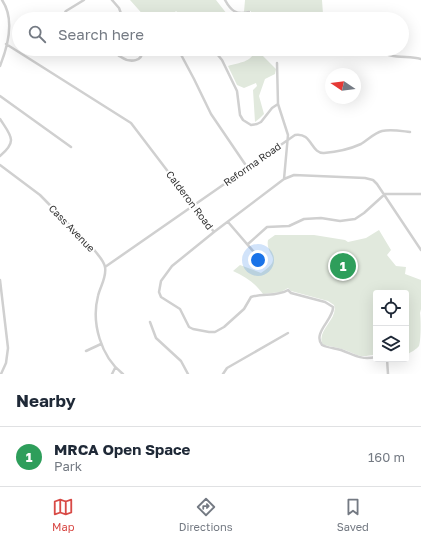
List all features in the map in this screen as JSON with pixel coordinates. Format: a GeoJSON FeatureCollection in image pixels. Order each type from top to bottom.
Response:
{"type":"FeatureCollection","features":[{"type":"Feature","properties":{"kind":"street"},"geometry":{"type":"LineString","coordinates":[[0,66],[9,27],[8,10],[2,0]]}},
{"type":"Feature","properties":{"kind":"street"},"geometry":{"type":"LineString","coordinates":[[65,12],[84,0]]}},
{"type":"Feature","properties":{"kind":"street"},"geometry":{"type":"LineString","coordinates":[[112,0],[120,12]]}},
{"type":"Feature","properties":{"kind":"street"},"geometry":{"type":"LineString","coordinates":[[225,0],[234,12]]}},
{"type":"Feature","properties":{"kind":"street","name":"Calderon Road"},"geometry":{"type":"LineString","coordinates":[[6,44],[12,47]]}},
{"type":"Feature","properties":{"kind":"street","name":"Calderon Road"},"geometry":{"type":"LineString","coordinates":[[26,56],[131,123],[214,232],[172,266],[159,286],[161,297],[165,301],[180,309],[189,327],[192,329],[209,332],[219,330],[241,312],[251,297],[274,295],[288,290],[291,293],[326,302],[333,307],[333,312],[322,331],[319,340],[322,345],[342,350],[358,357],[373,357]]}},
{"type":"Feature","properties":{"kind":"street"},"geometry":{"type":"LineString","coordinates":[[120,56],[131,61],[136,61],[141,56]]}},
{"type":"Feature","properties":{"kind":"street"},"geometry":{"type":"LineString","coordinates":[[182,56],[210,114],[248,167]]}},
{"type":"Feature","properties":{"kind":"street"},"geometry":{"type":"LineString","coordinates":[[219,56],[237,92],[240,115],[243,120],[251,125],[257,124],[261,122],[272,108],[278,104]]}},
{"type":"Feature","properties":{"kind":"street"},"geometry":{"type":"LineString","coordinates":[[390,56],[421,59]]}},
{"type":"Feature","properties":{"kind":"street"},"geometry":{"type":"LineString","coordinates":[[277,63],[278,104],[288,135],[284,179]]}},
{"type":"Feature","properties":{"kind":"street"},"geometry":{"type":"LineString","coordinates":[[0,96],[71,147]]}},
{"type":"Feature","properties":{"kind":"street"},"geometry":{"type":"LineString","coordinates":[[0,119],[12,138],[11,145],[0,156]]}},
{"type":"Feature","properties":{"kind":"street","name":"Reforma Road"},"geometry":{"type":"LineString","coordinates":[[105,266],[295,135],[299,134],[307,138],[317,151],[323,153],[351,148],[382,131],[388,130],[410,132]]}},
{"type":"Feature","properties":{"kind":"street","name":"Cass Avenue"},"geometry":{"type":"LineString","coordinates":[[0,165],[40,195],[95,251],[105,266]]}},
{"type":"Feature","properties":{"kind":"street"},"geometry":{"type":"LineString","coordinates":[[214,232],[284,179],[294,175],[364,178],[373,180],[378,184],[421,250]]}},
{"type":"Feature","properties":{"kind":"street"},"geometry":{"type":"LineString","coordinates":[[248,244],[267,227],[289,226],[304,219],[321,218],[340,221],[355,219],[385,194],[421,194]]}},
{"type":"Feature","properties":{"kind":"street"},"geometry":{"type":"LineString","coordinates":[[228,222],[259,258]]}},
{"type":"Feature","properties":{"kind":"street"},"geometry":{"type":"LineString","coordinates":[[105,266],[105,274],[96,302],[98,331],[102,344],[115,368],[123,374]]}},
{"type":"Feature","properties":{"kind":"street"},"geometry":{"type":"LineString","coordinates":[[0,280],[8,348],[6,363],[1,374]]}},
{"type":"Feature","properties":{"kind":"street"},"geometry":{"type":"LineString","coordinates":[[150,322],[156,338],[181,361],[188,374]]}},
{"type":"Feature","properties":{"kind":"street"},"geometry":{"type":"LineString","coordinates":[[223,374],[227,368],[288,333]]}},
{"type":"Feature","properties":{"kind":"street"},"geometry":{"type":"LineString","coordinates":[[86,351],[102,344]]}},
{"type":"Feature","properties":{"kind":"street"},"geometry":{"type":"LineString","coordinates":[[387,362],[388,374]]}},
{"type":"Feature","properties":{"kind":"street"},"geometry":{"type":"LineString","coordinates":[[112,374],[115,368]]}},
{"type":"Feature","properties":{"kind":"shaded area"},"geometry":{"type":"Polygon","coordinates":[[[130,0],[216,0],[225,12],[176,11],[141,12],[130,0]]]}},
{"type":"Feature","properties":{"kind":"shaded area"},"geometry":{"type":"Polygon","coordinates":[[[245,0],[322,0],[323,12],[244,12],[245,0]]]}},
{"type":"Feature","properties":{"kind":"shaded area"},"geometry":{"type":"Polygon","coordinates":[[[263,56],[276,69],[275,74],[265,79],[259,96],[264,114],[255,122],[253,90],[257,86],[256,83],[244,88],[237,85],[228,66],[248,60],[251,57],[263,56]]]}},
{"type":"Feature","properties":{"kind":"shaded area"},"geometry":{"type":"Polygon","coordinates":[[[379,230],[391,250],[387,255],[396,266],[406,267],[405,274],[421,280],[420,343],[418,347],[409,353],[409,290],[373,290],[373,354],[361,356],[340,348],[323,345],[321,340],[322,335],[335,310],[334,305],[328,301],[291,291],[288,288],[281,292],[263,294],[250,281],[233,271],[240,265],[261,273],[268,268],[273,260],[269,250],[268,240],[275,235],[314,235],[345,240],[348,242],[366,238],[379,230]]]}},
{"type":"Feature","properties":{"kind":"place","name":"MRCA Open Space"},"geometry":{"type":"Point","coordinates":[343,266]}}]}
